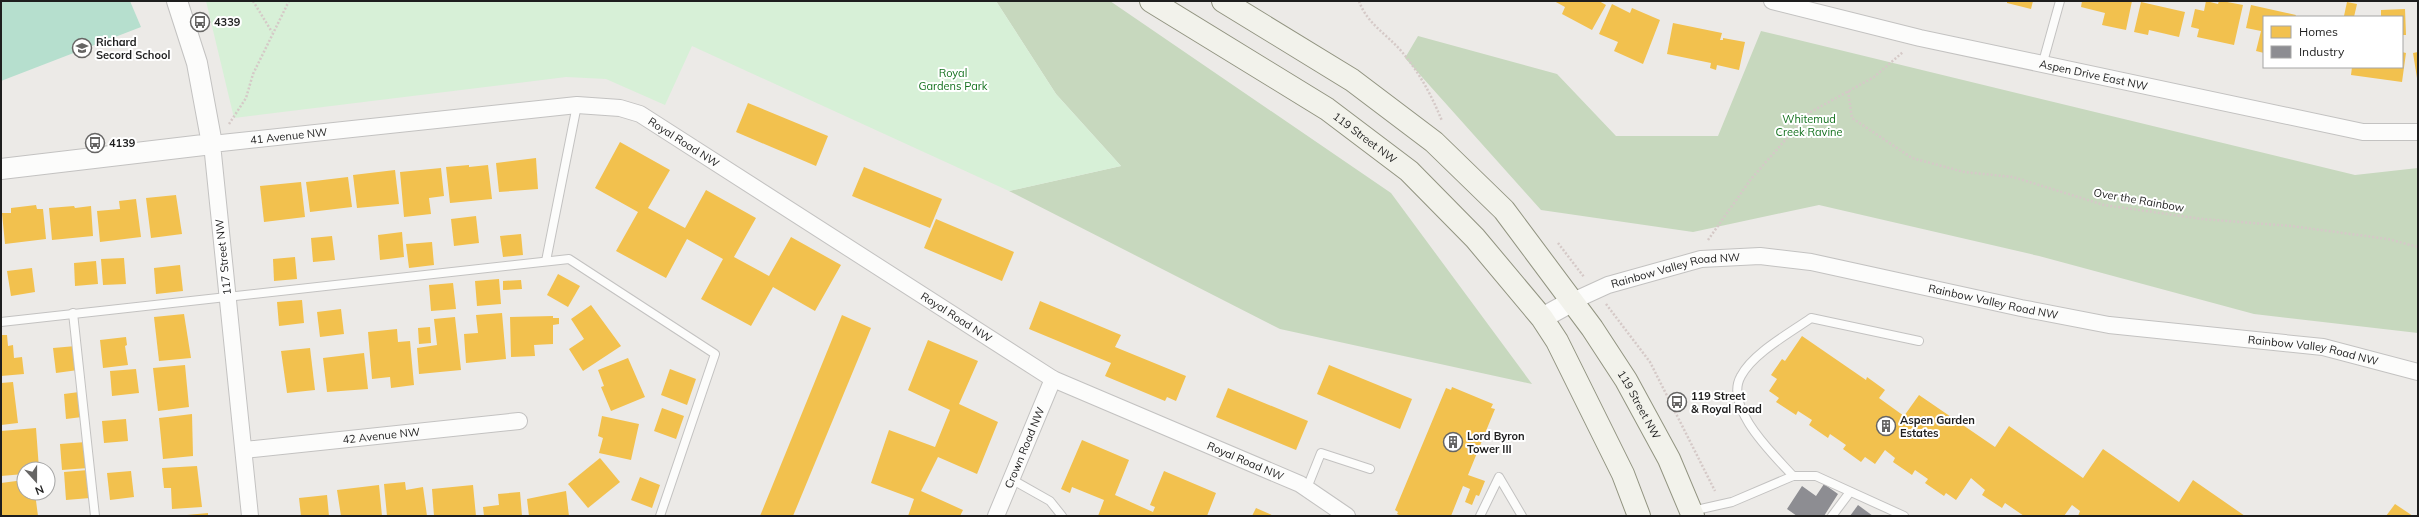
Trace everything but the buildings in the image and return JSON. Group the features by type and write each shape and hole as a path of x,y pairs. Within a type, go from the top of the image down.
{"main road":[{"name":"119 Street NW","path":"1151,1 1327,109 1409,171 1475,238 1542,318 1557,341 1587,396 1623,474 1639,516"},
{"name":"119 Street NW","path":"1223,1 1352,80 1434,142 1504,210 1573,301 1626,380 1669,459 1688,514"}],"street":[{"name":"117 Street NW","path":"177,1 197,63 212,144 250,516"},
{"name":"Aspen Drive East NW","path":"1772,1 1920,38 2043,62 2363,132 2418,132"},
{"name":"41 Avenue NW","path":"1,169 212,144 577,105"},
{"name":"Royal Road NW","path":"577,105 620,108 640,114 1053,379 1307,488 1347,516"},
{"name":"Rainbow Valley Road NW","path":"1573,301 1608,285 1701,259 1760,256 1811,262 2021,308 2109,325 2323,347 2418,372"},
{"path":"1542,318 1573,301"},
{"name":"Crown Road NW","path":"996,516 1053,379"},
{"name":"42 Avenue NW","path":"244,450 519,421"}],"lane":[{"path":"2043,62 2060,1"},
{"path":"546,261 577,105"},
{"path":"1,322 569,259 716,354 660,516"},
{"path":"73,313 95,516"},
{"path":"1793,476 1750,428 1736,393 1740,376 1760,354 1811,318 1919,341"},
{"path":"1307,488 1321,453 1370,469"},
{"path":"1688,514 1732,502 1793,476 1816,476 1902,516"},
{"path":"1480,516 1499,477 1522,516"},
{"path":"1011,480 1050,501 1062,516"},
{"path":"1832,516 1850,492"}],"path":[{"path":"253,1 273,32"},
{"path":"212,144 234,118 246,98 253,74 289,1"},
{"path":"1359,1 1366,17 1403,53 1427,87 1442,121"},
{"path":"1707,241 1751,179 1793,129 1809,113 1874,77 1920,38"},
{"name":"Over the Rainbow","path":"1848,91 1852,118 1912,158 1964,172 2013,177 2104,205 2202,219 2291,226 2388,239 2418,247"}],"green space":[{"path":"1,1 130,1 141,27 1,81"},
{"name":"Royal Gardens Park","path":"206,1 996,1 1056,94 1121,166 1009,191 692,46 665,105 606,79 566,77 234,118"},
{"path":"996,1 1110,1 1391,193 1532,384 1280,329 1009,191 1121,166 1056,94"},
{"name":"Whitemud Creek Ravine","path":"1761,31 2355,175 2418,168 2418,333 2254,314 2039,256 1819,205 1693,232 1541,210 1405,58 1418,36 1557,74 1616,136 1718,136"}],"place":[{"name":"4339","path":"200,22"},
{"name":"Richard Secord School","path":"82,48"},
{"name":"4139","path":"95,143"},
{"name":"119 Street & Royal Road","path":"1677,402"},
{"name":"Aspen Garden Estates","path":"1886,426"},
{"name":"Lord Byron Tower III","path":"1453,442"}]}
